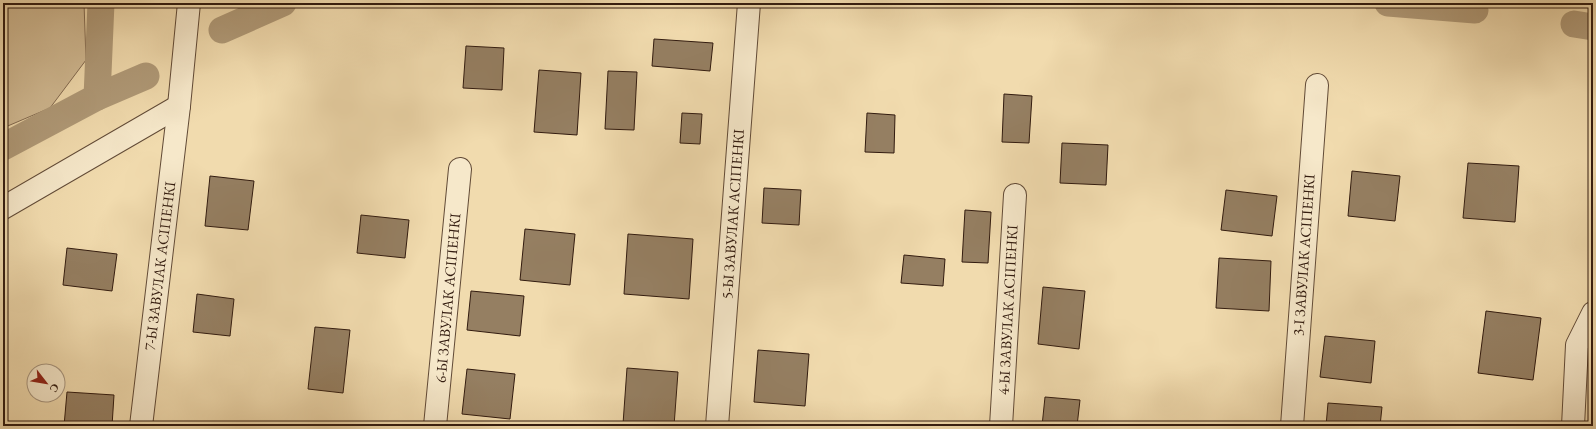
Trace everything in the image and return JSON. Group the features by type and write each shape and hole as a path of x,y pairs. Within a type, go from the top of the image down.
{"street":[{"name":"7-Ы ЗАВУЛАК АСІПЕНКІ","path":"141,426 179,106 189,3"},
{"name":"5-Ы ЗАВУЛАК АСІПЕНКІ","path":"717,426 749,3"},
{"name":"3-І ЗАВУЛАК АСІПЕНКІ","path":"1292,426 1316,85"},
{"path":"3,208 179,106"},
{"name":"6-Ы ЗАВУЛАК АСІПЕНКІ","path":"435,426 460,169"},
{"name":"4-Ы ЗАВУЛАК АСІПЕНКІ","path":"1001,426 1015,195"},
{"path":"1573,426 1578,345 1593,313"}],"shaded area":[{"path":"3,3 84,3 86,60 50,108 3,128"}],"building":[{"path":"654,39 713,43 710,71 652,66"},
{"path":"466,46 504,48 502,90 463,88"},
{"path":"539,70 581,73 577,135 534,132"},
{"path":"608,71 637,72 634,130 605,129"},
{"path":"1004,94 1032,96 1029,143 1002,142"},
{"path":"682,113 702,114 700,144 680,143"},
{"path":"867,113 895,115 894,153 865,152"},
{"path":"1062,143 1108,145 1106,185 1060,183"},
{"path":"1468,163 1519,166 1515,222 1463,218"},
{"path":"1352,171 1400,176 1395,221 1348,216"},
{"path":"210,176 254,181 248,230 205,226"},
{"path":"764,188 801,190 799,225 762,223"},
{"path":"1226,190 1277,196 1272,236 1221,230"},
{"path":"965,210 991,212 988,263 962,262"},
{"path":"361,215 409,220 405,258 357,253"},
{"path":"525,229 575,234 570,285 520,280"},
{"path":"628,234 693,239 689,299 624,294"},
{"path":"67,248 117,254 112,291 63,285"},
{"path":"904,255 945,259 943,286 901,283"},
{"path":"1219,258 1271,261 1269,311 1216,308"},
{"path":"1043,287 1085,291 1079,349 1038,344"},
{"path":"471,291 524,296 520,336 467,330"},
{"path":"197,294 234,299 230,336 193,332"},
{"path":"1486,311 1541,318 1533,380 1478,373"},
{"path":"315,327 350,330 343,393 308,389"},
{"path":"1325,336 1375,341 1371,383 1320,377"},
{"path":"758,350 809,354 805,406 754,402"},
{"path":"627,368 678,372 674,426 623,424"},
{"path":"467,369 515,374 510,419 462,414"},
{"path":"67,392 114,395 112,426 64,426"},
{"path":"1045,397 1080,400 1077,426 1042,426"},
{"path":"1328,403 1382,407 1380,426 1326,426"}],"waterway":[{"path":"3,147 97,97 101,3"},
{"path":"222,30 283,3"},
{"path":"1388,3 1475,10"},
{"path":"1574,24 1593,27"},
{"path":"97,97 146,76"}]}
